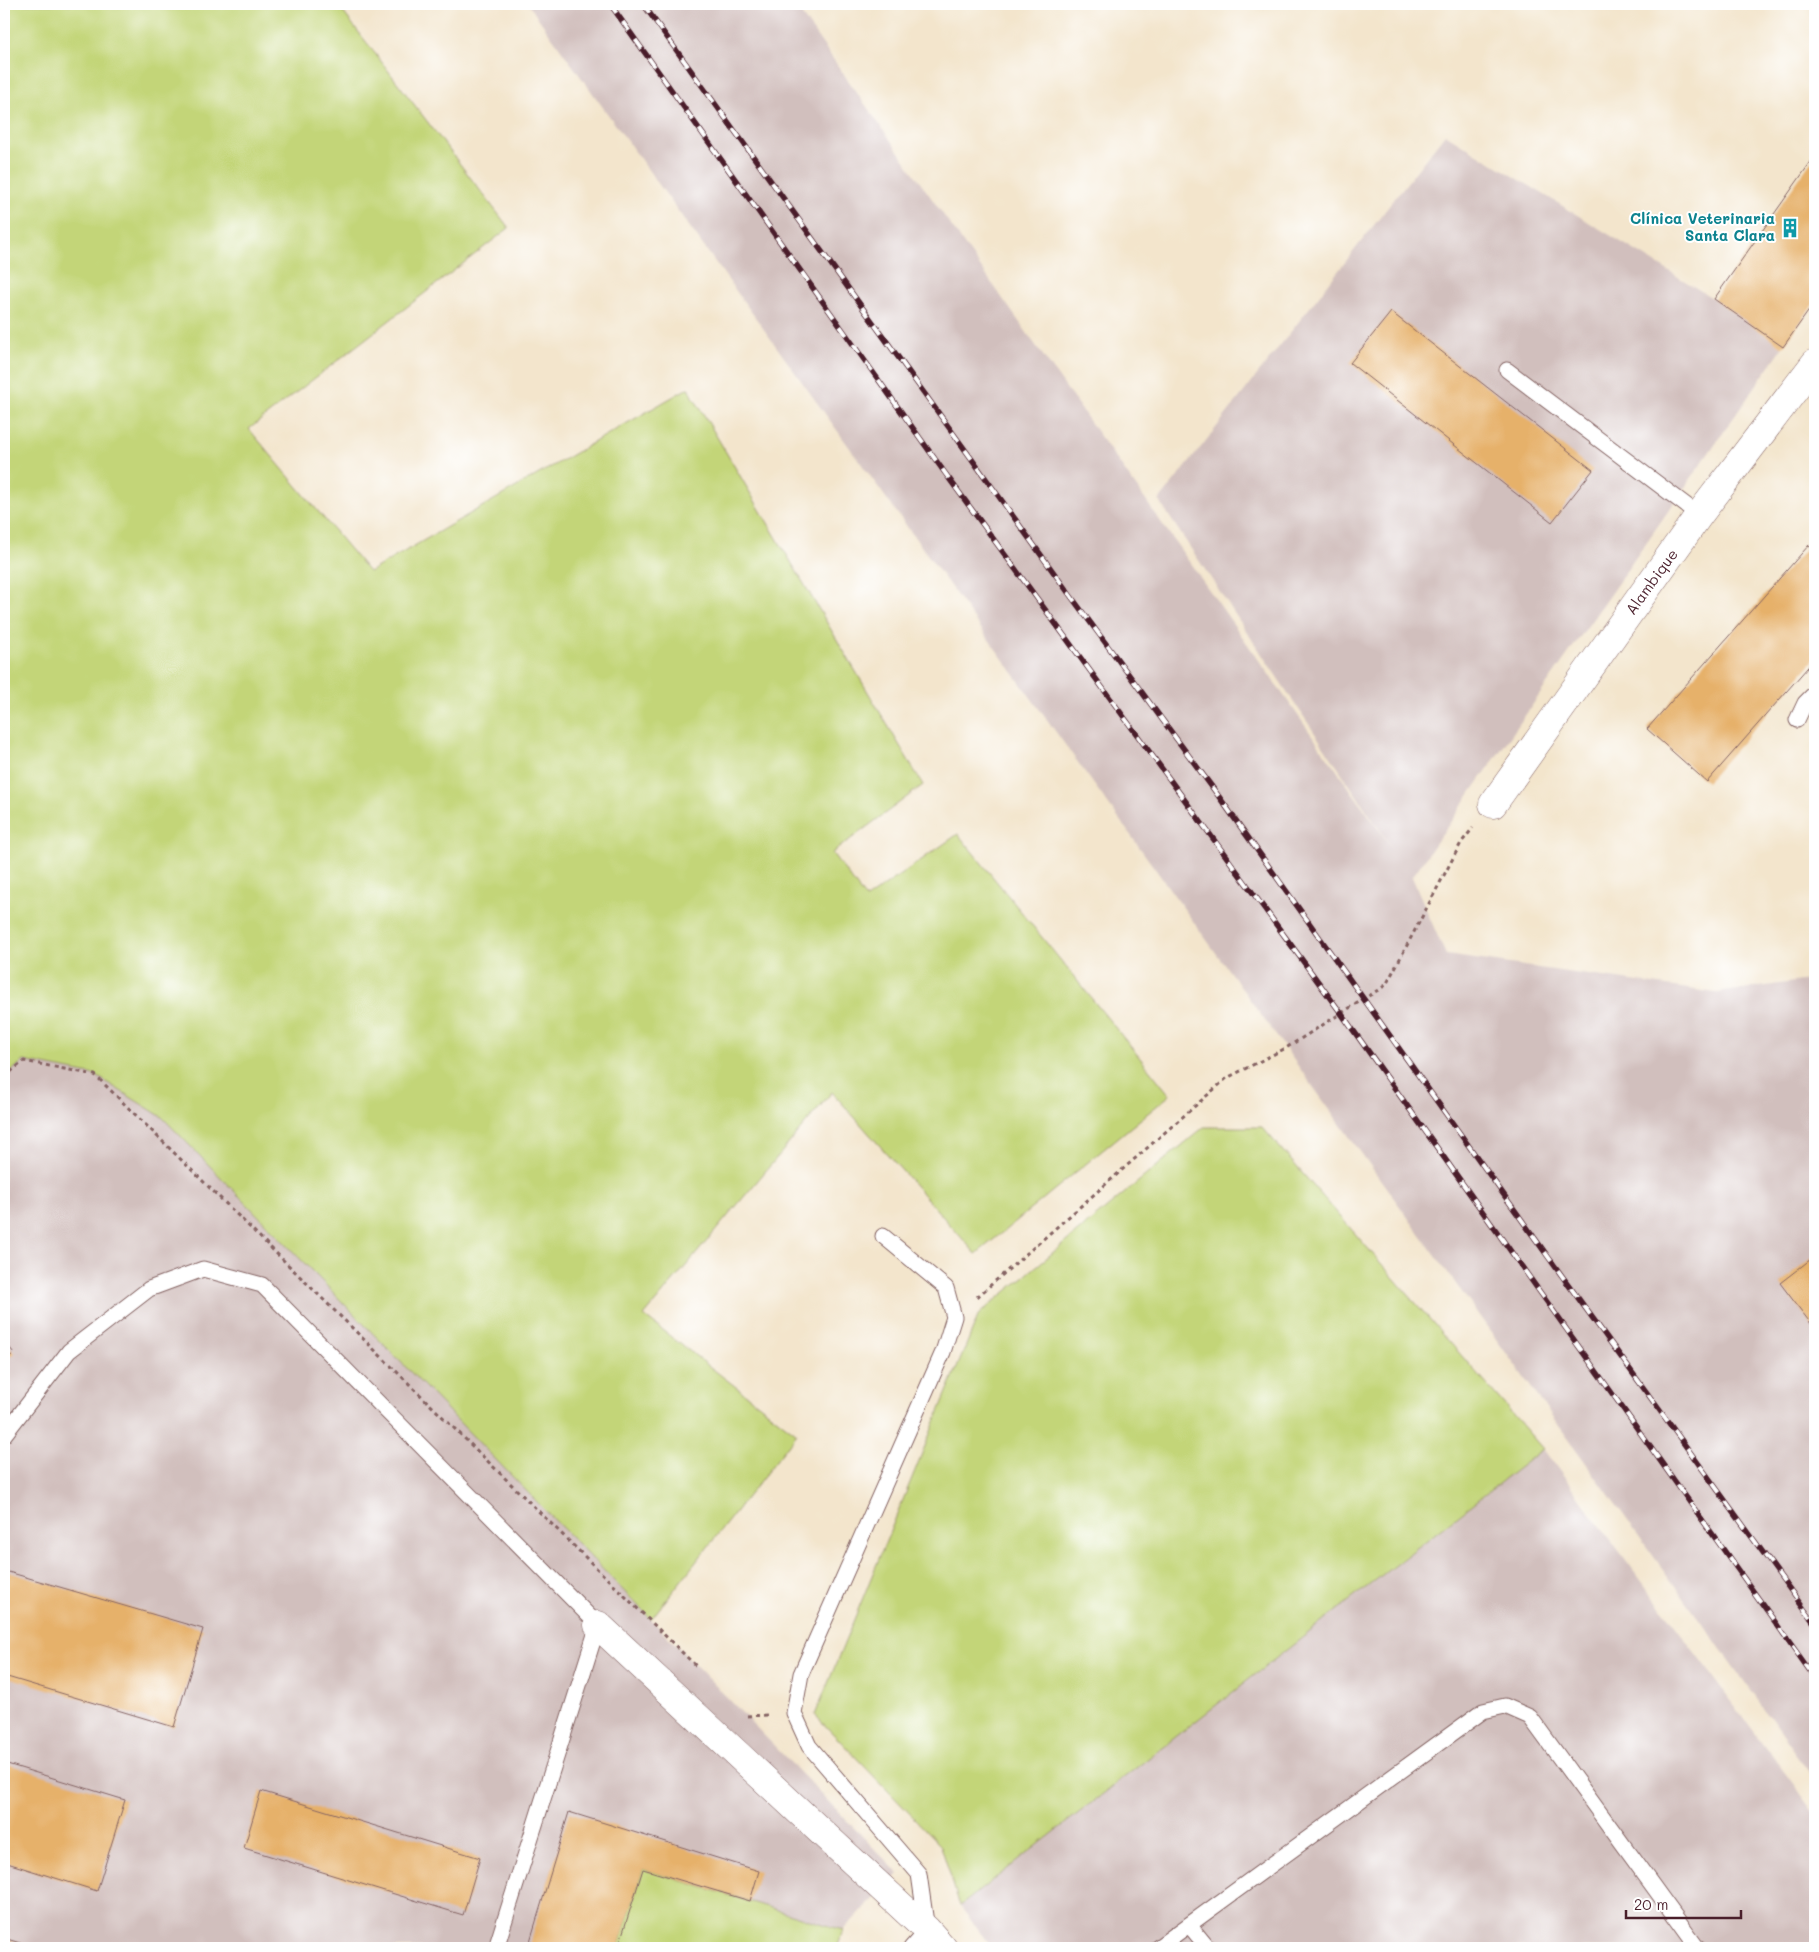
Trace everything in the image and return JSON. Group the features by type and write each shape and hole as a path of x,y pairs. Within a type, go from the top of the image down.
{"street":[{"name":"Alambique","path":"1493,804 1700,515 1815,363"},
{"path":"598,1625 927,1942"}],"lane":[{"path":"1507,370 1700,515"},
{"path":"1797,720 1805,703 1815,693"},
{"path":"883,1236 946,1288 954,1318 943,1352 801,1674 794,1713 809,1746 919,1874 927,1942"},
{"path":"4,1435 69,1351 148,1288 203,1269 262,1284 598,1625 496,1948"},
{"path":"1157,1948 1483,1711 1505,1706 1530,1717 1698,1948"},
{"path":"1189,1924 1208,1948"}],"path":[{"path":"954,1318 1227,1078 1286,1048 1386,985 1461,843 1493,804"},
{"path":"4,1077 24,1061 96,1075 705,1675"},
{"path":"745,1716 794,1713"}],"shaded area":[{"path":"528,4 794,4 1394,851 1159,501 1445,134 1714,299 1783,347 1412,877 1446,955 1717,993 1815,979 1815,1779"},
{"path":"24,1061 95,1075 162,1117 899,1874 843,1930 837,1948 4,1948 4,1077"},
{"path":"1543,1449 1815,1813 1815,1948 992,1948 960,1906"}],"green space":[{"path":"4,4 337,4 509,228 249,429 369,572 688,388 923,785 832,853 866,899 958,834 1170,1095 976,1254 832,1092 644,1316 797,1434 651,1619 162,1117 95,1075 24,1061 4,1077"},
{"path":"1204,1127 1262,1127 1543,1449 960,1906 941,1846 815,1715 979,1314"},
{"path":"643,1869 843,1930 837,1948 618,1948"}],"building":[{"name":"Clínica Veterinaria Santa Clara","path":"1815,156 1815,302 1783,347 1714,299"},
{"path":"1391,312 1593,470 1552,522 1350,363"},
{"path":"1809,545 1815,550 1815,659 1707,782 1647,729"},
{"path":"1815,1256 1815,1329 1780,1283"},
{"path":"4,1341 14,1353 4,1362"},
{"path":"5,1571 203,1629 174,1727 4,1676"},
{"path":"4,1763 125,1800 97,1891 4,1862"},
{"path":"261,1791 480,1858 463,1915 244,1848"},
{"path":"569,1812 759,1871 750,1901 643,1869 618,1948 528,1948"},
{"path":"4,1938 36,1948 4,1948"}],"railway":[{"path":"610,4 945,473 1341,1013 1815,1678"},
{"path":"643,4 1070,595 1212,787 1549,1258 1815,1624"}],"place":[{"name":"Clínica Veterinaria Santa Clara","path":"1790,228"}]}
